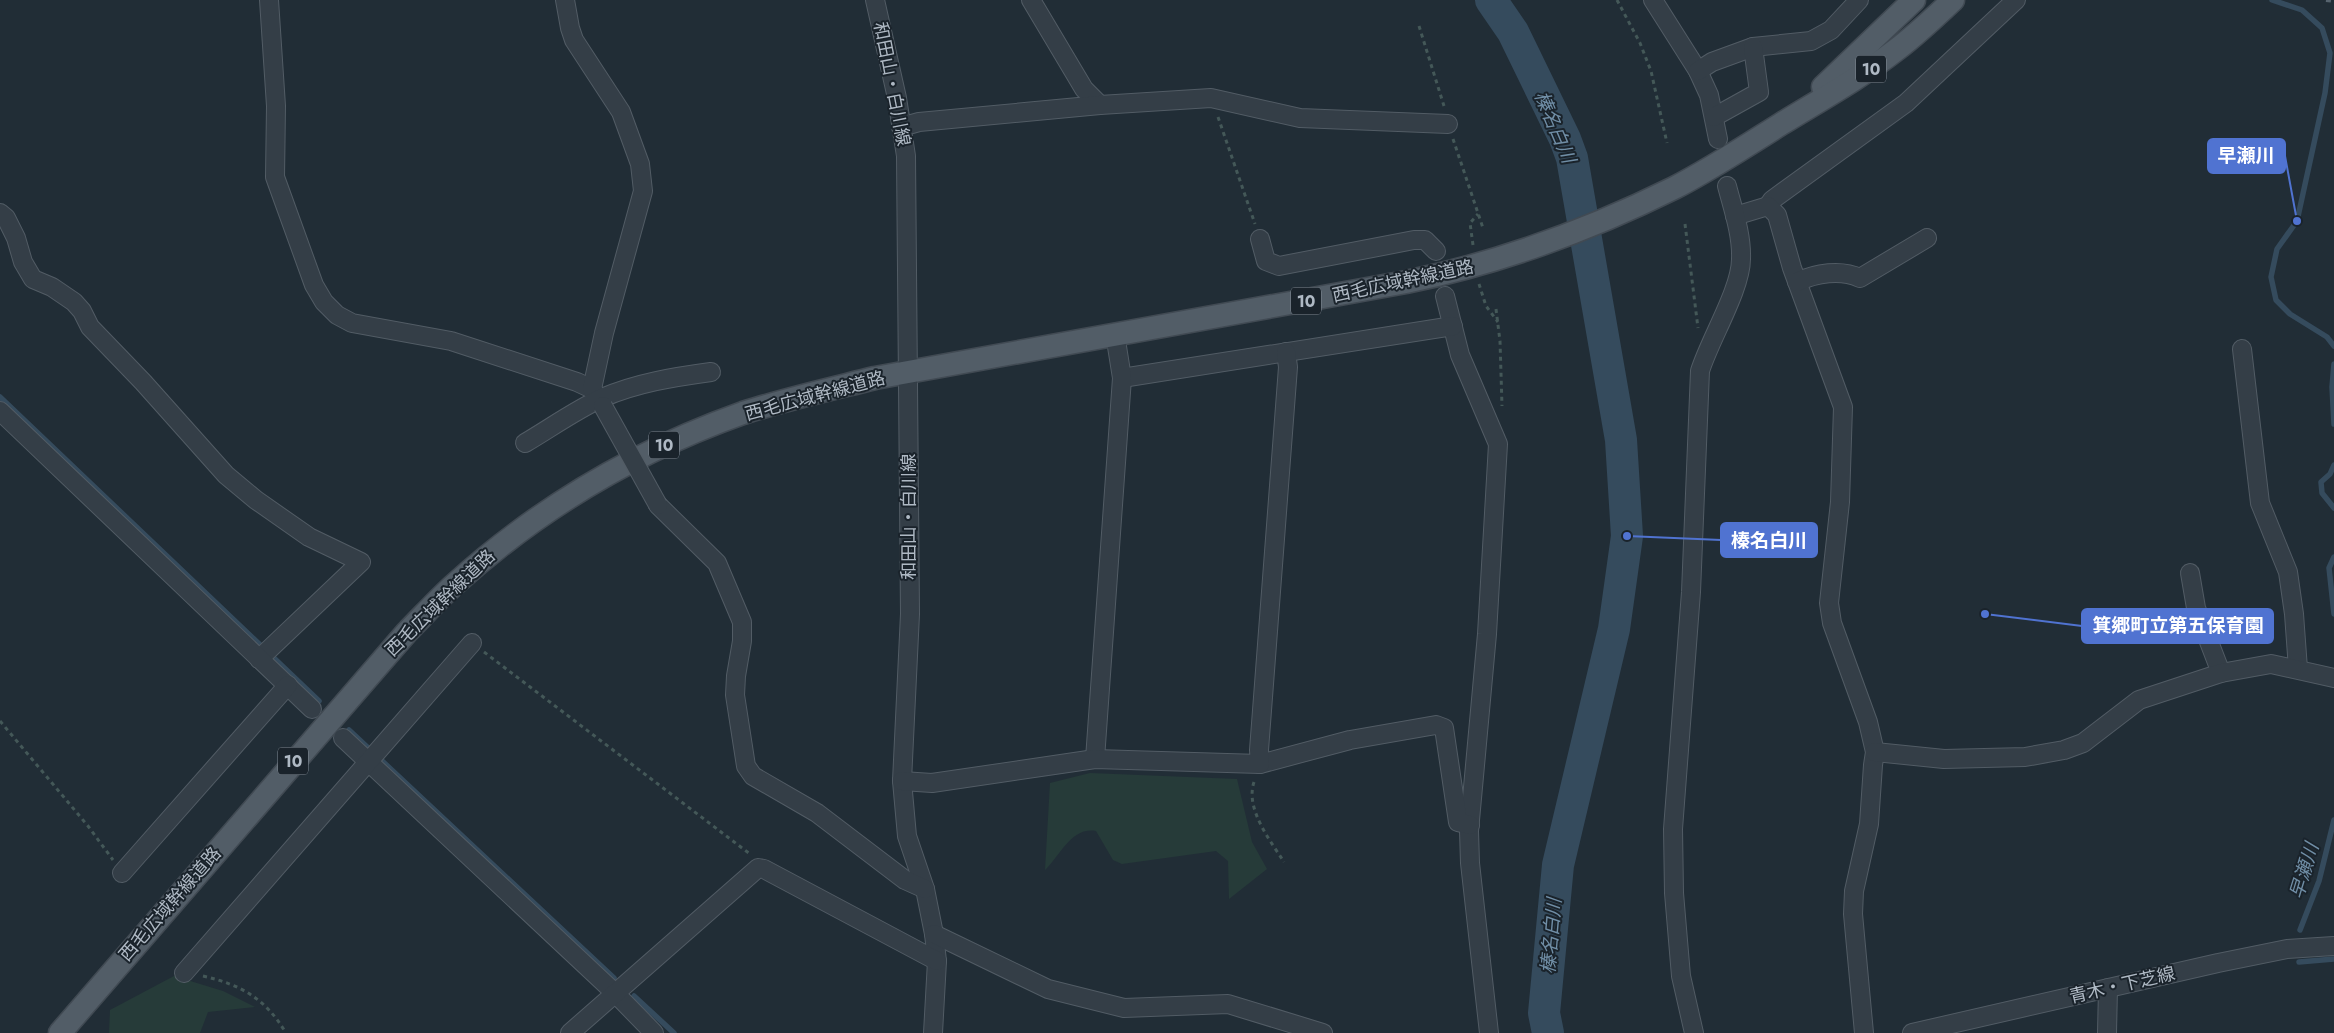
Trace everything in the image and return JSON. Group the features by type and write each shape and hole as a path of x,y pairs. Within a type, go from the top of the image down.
{"main road":[{"name":"西毛広域幹線道路","path":"1779,126 1838,74 1914,0"},
{"name":"西毛広域幹線道路","path":"60,1033 407,632 454,584 498,547 562,501 614,470 669,442 753,410 818,392 906,373 1115,334 1397,284 1450,273 1496,260 1561,236 1674,188 1863,74 1898,49 1953,0"}],"street":[{"path":"269,0 276,106 274,177 314,285 324,302 337,315 352,323 451,341 577,382 598,398 658,505 717,563 742,622 742,641 735,695 746,766 753,776 817,813 905,880 925,889"},
{"path":"565,0 574,40 621,112 640,164 643,178 643,191 604,333 598,398"},
{"name":"和田山・白川線","path":"875,0 898,98 906,156 908,337 906,373 910,614 902,780 907,836 925,889 934,934 937,961 933,1033"},
{"path":"1031,0 1084,89 1100,105"},
{"path":"1652,0 1698,71 1709,94 1718,139"},
{"path":"1698,71 1712,62 1754,47 1811,41 1831,30 1859,0"},
{"path":"1735,216 1768,206 1772,200 1906,103 2016,0"},
{"path":"1714,117 1759,92 1754,47"},
{"path":"901,127 918,122 1100,105 1211,98 1300,118 1448,124"},
{"path":"1694,1033 1681,976 1674,893 1674,810 1690,592 1700,371 1736,284 1741,259 1735,216 1728,186"},
{"path":"1768,206 1777,215 1797,282 1843,407 1840,502 1829,603 1832,623 1868,722 1875,752 1869,824 1854,891 1852,914 1864,1033"},
{"path":"0,213 6,218 16,238 23,262 33,279 52,287 74,302 82,311 90,327 143,382 226,475 256,500 309,537 361,562 260,659"},
{"path":"1797,282 1807,277 1843,272 1860,278 1927,238"},
{"path":"1260,239 1266,261 1278,266 1414,240 1425,240 1436,251"},
{"path":"1445,296 1460,355 1498,444 1487,634 1470,825 1470,863 1489,1033"},
{"path":"1122,378 1453,326"},
{"path":"1095,759 1122,378 1115,334"},
{"path":"2242,349 2260,503 2288,572 2294,614 2298,669"},
{"path":"1260,764 1258,750 1288,367 1286,352"},
{"path":"524,443 598,398 635,386 711,372"},
{"path":"0,411 312,709"},
{"path":"2190,573 2196,608 2221,673"},
{"path":"184,973 472,643"},
{"path":"1875,752 1944,759 2025,757 2064,750 2083,743 2140,700 2221,673 2271,664 2334,678"},
{"path":"122,872 288,685"},
{"path":"902,780 932,782 1095,759 1260,764 1350,740 1436,725 1444,728 1458,822 1470,825"},
{"path":"343,738 615,992 654,1033"},
{"path":"570,1033 758,868 764,869 937,961"},
{"path":"934,934 1048,989 1114,1006 1124,1008 1228,1004 1323,1033"},
{"name":"青木・下芝線","path":"1912,1033 2278,951 2334,946"},
{"path":"2107,1033 2108,988"}],"path":[{"path":"1617,0 1640,43 1650,71 1667,143"},
{"path":"1419,26 1448,124 1483,228"},
{"path":"1211,98 1260,239"},
{"path":"1473,244 1470,223 1478,214"},
{"path":"1685,224 1699,332"},
{"path":"1480,287 1486,306 1498,323"},
{"path":"1496,308 1503,397 1498,444"},
{"path":"472,643 750,854 758,868"},
{"path":"0,721 88,826 122,872"},
{"path":"1260,764 1252,791 1256,812 1266,834 1284,862"},
{"path":"184,973 192,973 231,983 266,1007 286,1033"}],"green space":[{"path":"1090,773 1237,779 1252,842 1267,869 1229,899 1228,861 1216,851 1122,864 1113,860 1096,831 1087,831 1080,833 1067,843 1045,870 1050,783"},
{"path":"174,976 223,991 255,1007 208,1012 200,1033 109,1033 110,1010"}],"waterway":[{"name":"榛名白川","path":"1491,0 1513,32 1565,139 1572,158 1621,440 1627,536 1614,629 1558,865 1544,1013 1548,1033"},
{"name":"早瀬川","path":"2272,0 2302,10 2322,28 2330,53 2325,93 2297,221 2277,249 2271,277 2276,300 2290,314 2327,337 2334,346"},
{"name":"早瀬川","path":"2334,364 2332,387 2334,424"},
{"path":"0,397 319,701"},
{"name":"早瀬川","path":"2334,465 2330,474 2321,482 2322,493 2334,508"},
{"name":"早瀬川","path":"2334,557 2329,568 2334,614"},
{"path":"349,730 614,978"},
{"name":"早瀬川","path":"2300,930 2319,881 2334,820"},
{"name":"早瀬川","path":"2299,962 2334,959"},
{"path":"634,996 674,1033"}],"railway":[{"path":"2326,0 2334,1"}],"place":[{"name":"早瀬川","path":"2297,221"},
{"name":"榛名白川","path":"1627,536"},
{"name":"箕郷町立第五保育園","path":"1985,614"}]}
